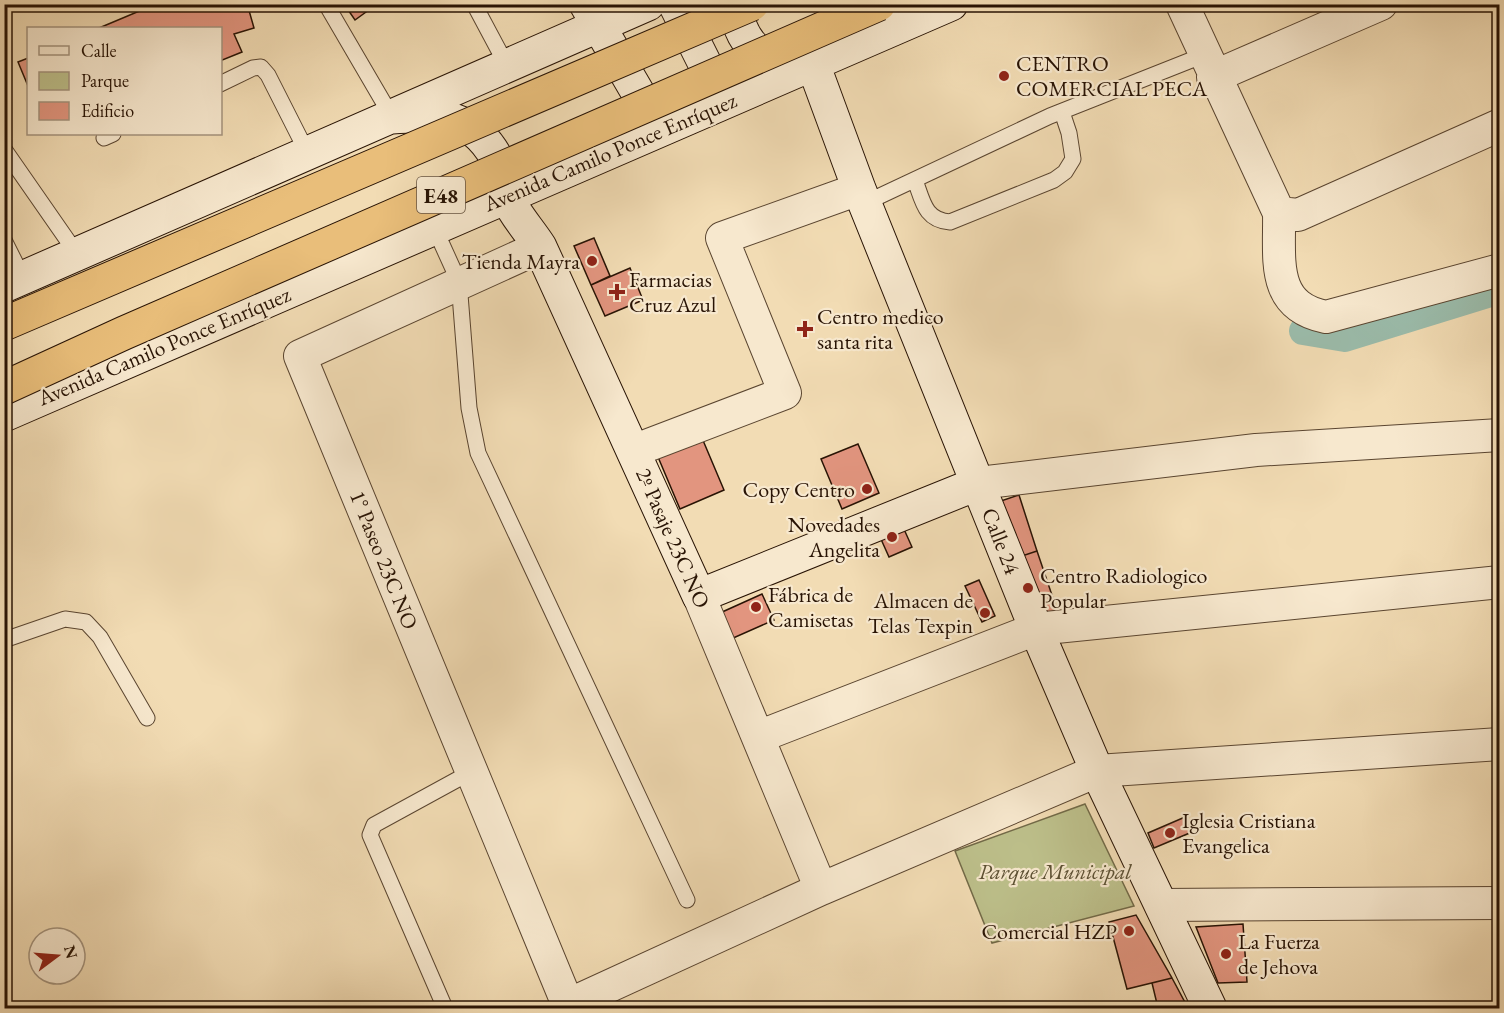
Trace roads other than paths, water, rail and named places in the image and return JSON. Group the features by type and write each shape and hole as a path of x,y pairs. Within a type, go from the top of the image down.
{"main road":[{"name":"E48","path":"4,324 752,4"},
{"name":"Avenida Camilo Ponce Enríquez","path":"4,388 124,333 879,4"}],"street":[{"path":"14,282 392,117 506,64 593,15 648,4"},
{"path":"675,4 724,102"},
{"path":"734,4 738,29 756,51 780,62 813,64"},
{"name":"Avenida Camilo Ponce Enríquez","path":"4,415 951,4"},
{"path":"1182,4 1279,213 1284,291 1295,304 1309,314 1326,317 1500,270"},
{"path":"1209,66 1381,4"},
{"path":"593,15 660,131"},
{"name":"Calle 24","path":"813,64 862,196 1036,629 1097,771 1210,1008"},
{"path":"392,117 431,114 452,118 474,130 498,162 505,177 507,196"},
{"path":"1279,213 1298,215 1500,124"},
{"name":"2º Pasaje 23C NO","path":"507,196 540,247 699,596 821,889"},
{"path":"633,451 785,393 722,238 862,196"},
{"name":"1° Paseo 23C NO","path":"540,247 300,356 568,1007"},
{"path":"699,596 979,483 1256,450 1500,435"},
{"path":"758,737 1036,629 1500,582"},
{"path":"568,1007 821,889 1097,771 1500,744"},
{"path":"1161,905 1500,903"}],"lane":[{"path":"326,4 392,117"},
{"path":"474,4 506,64"},
{"path":"862,196 915,180 1062,112 1209,66"},
{"path":"222,83 261,67 268,75 308,154"},
{"path":"915,180 929,214 937,221 950,222 1054,180 1065,172 1073,159 1070,133 1062,112"},
{"path":"4,149 77,254"},
{"path":"435,229 459,282 469,408 478,453 687,900"},
{"path":"4,240 14,282"},
{"path":"4,640 65,619 86,622 100,637 147,718"},
{"path":"445,1008 370,835 374,825 471,772"}],"waterway":[{"path":"1303,331 1345,338 1500,290"}],"place":[{"name":"CENTRO COMERCIAL PECA","path":"1004,76"},
{"name":"Tienda Mayra","path":"592,261"},
{"name":"Farmacias Cruz Azul","path":"617,292"},
{"name":"Centro medico santa rita","path":"805,329"},
{"name":"Copy Centro","path":"867,489"},
{"name":"Novedades Angelita","path":"892,537"},
{"name":"Centro Radiologico Popular","path":"1028,588"},
{"name":"Fábrica de Camisetas","path":"756,607"},
{"name":"Almacen de Telas Texpin","path":"985,613"},
{"name":"Iglesia Cristiana Evangelica","path":"1170,833"},
{"name":"Comercial HZP","path":"1129,931"},
{"name":"La Fuerza de Jehova","path":"1226,954"}],"park label":[{"name":"Parque Municipal","path":"1055,871"}]}
